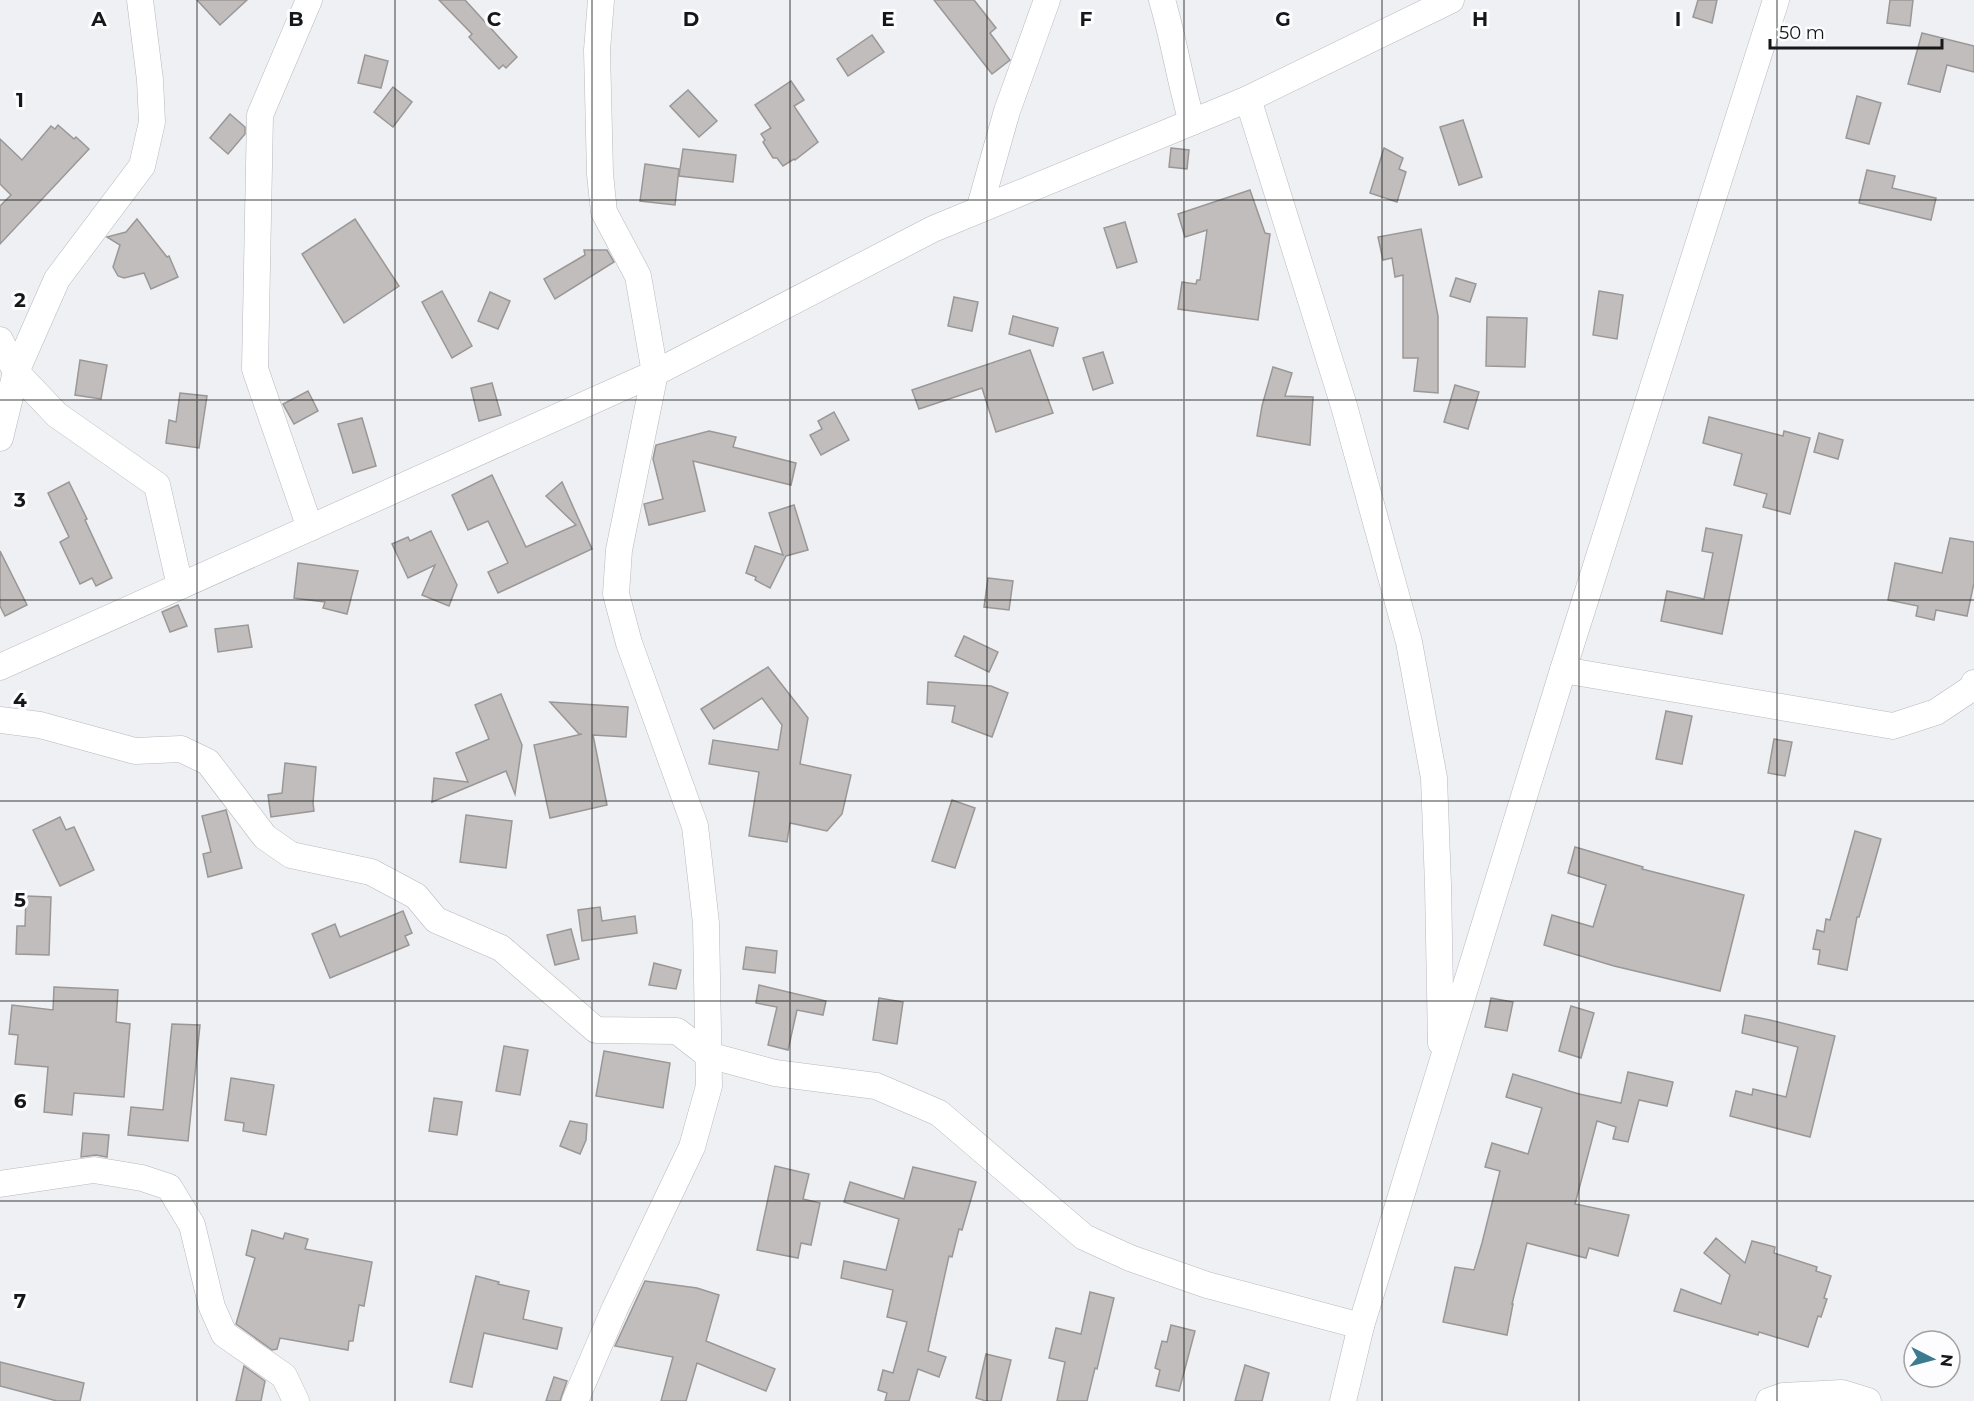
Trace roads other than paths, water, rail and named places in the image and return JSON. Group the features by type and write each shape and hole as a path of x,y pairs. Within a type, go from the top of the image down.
{"street":[{"path":"0,438 16,372 57,279 142,166 152,122 150,80 140,0"},
{"path":"309,0 260,115 255,369 310,528"},
{"path":"575,1401 615,1308 692,1147 709,1086 706,923 694,826 630,643 616,594 619,550 655,373 638,276 604,212 600,174 598,61 601,0"},
{"path":"979,210 1007,111 1047,0"},
{"path":"1162,0 1174,39 1192,122"},
{"path":"0,667 655,373 933,229 1248,99 1451,0"},
{"path":"1343,1401 1361,1326 1563,670 1776,0"},
{"path":"1248,99 1344,406 1409,642 1434,778 1441,1067"},
{"path":"0,340 16,372 57,415 157,485 180,586"},
{"path":"1563,670 1893,726 1936,712 1972,688 1974,683"},
{"path":"0,720 40,725 135,751 181,748 208,762 265,837 291,855 371,872 416,896 436,920 501,948 596,1030 677,1031 708,1055 775,1072 876,1086 939,1113 1084,1237 1130,1258 1207,1286 1361,1326"},
{"path":"0,1184 94,1170 142,1178 169,1187 192,1225 212,1307 225,1334 284,1376 296,1401"},
{"path":"1768,1401 1783,1396 1842,1393 1868,1401"}]}
